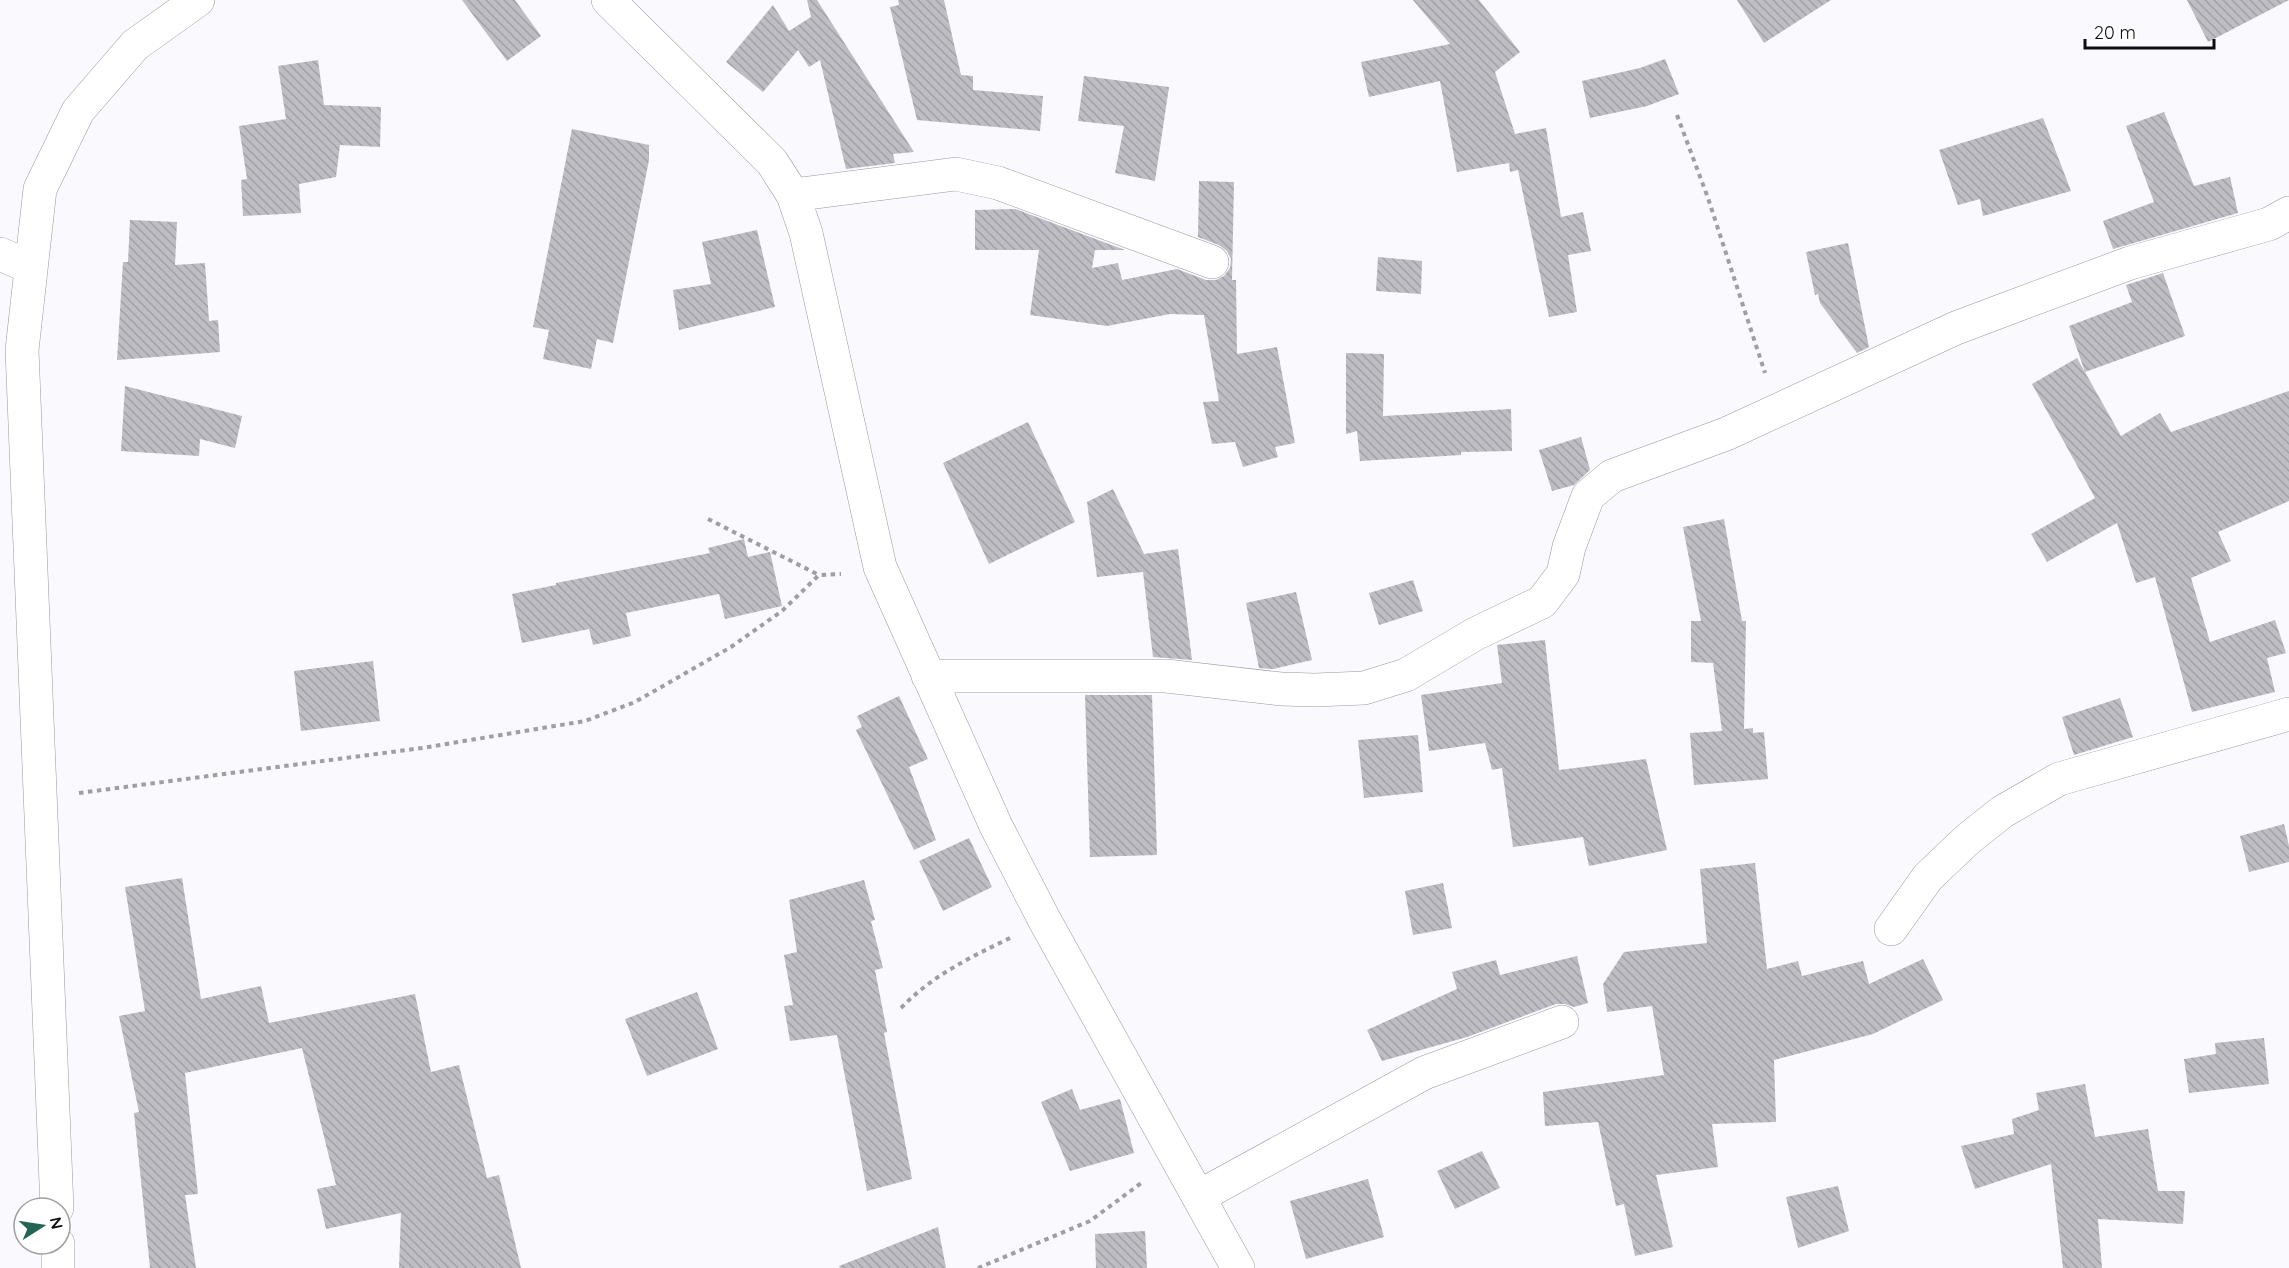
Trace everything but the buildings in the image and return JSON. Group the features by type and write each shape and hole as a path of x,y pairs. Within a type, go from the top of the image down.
{"street":[{"path":"56,1196 21,350 30,267 40,189 78,111 135,45 198,0"},
{"path":"608,0 772,162 793,195 806,233 880,567 996,826 1045,921 1176,1152 1238,1268"},
{"path":"793,195 956,174 998,183 1212,262"},
{"path":"928,676 1166,676 1281,689 1364,688 1406,675 1475,634 1542,602 1563,574 1569,547 1588,496 1612,476 1726,435 1956,328 2130,263 2269,224 2289,213"},
{"path":"0,254 30,267"},
{"path":"1891,929 1928,877 1968,839 2002,812 2058,779 2289,714"},
{"path":"1200,1196 1424,1073 1562,1022"}],"path":[{"path":"1677,116 1708,198 1778,410"},
{"path":"708,519 819,575 843,574 880,567"},
{"path":"39,798 422,748 585,721 635,702 731,647 782,611 819,575"},
{"path":"901,1008 923,985 944,971 1045,921"},
{"path":"978,1268 1090,1221 1137,1188 1176,1152"}]}
